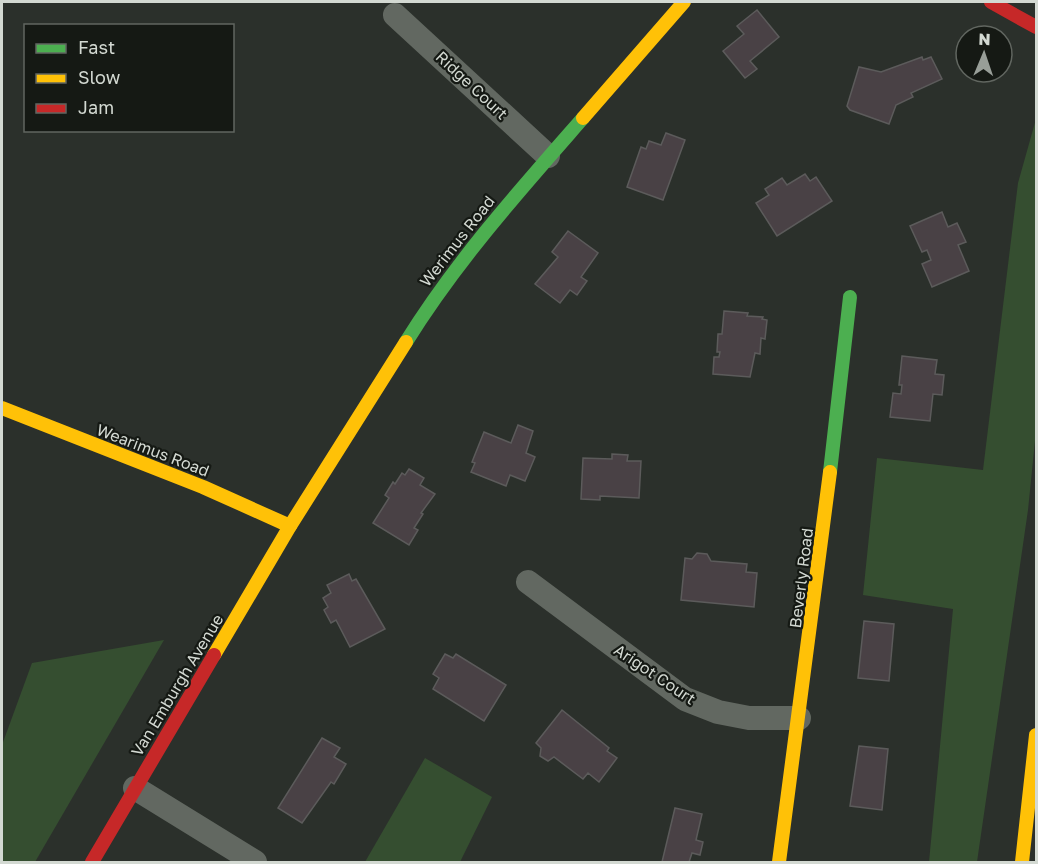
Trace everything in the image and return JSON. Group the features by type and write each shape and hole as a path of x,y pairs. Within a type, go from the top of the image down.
{"main road":[{"name":"Werimus Road","path":"290,526 434,297 476,241 684,2"},
{"path":"992,2 1036,27"},
{"name":"Beverly Road","path":"779,862 799,718 850,297"},
{"name":"Wearimus Road","path":"2,408 202,487 290,526"},
{"name":"Van Emburgh Avenue","path":"92,862 290,526"},
{"path":"1022,862 1036,735"}],"street":[{"name":"Ridge Court","path":"395,15 548,156"},
{"name":"Arigot Court","path":"528,582 686,699 718,712 749,718 799,718"},
{"path":"135,788 255,862"}],"green space":[{"path":"1036,119 1036,431 1028,510 977,862 929,862 953,609 863,595 877,458 983,470 1018,183"},
{"path":"164,640 35,862 2,862 2,745 32,663"},
{"path":"425,758 492,797 460,862 365,862"}],"building":[{"path":"757,10 779,37 750,61 757,69 745,78 723,51 744,34 737,26"},
{"path":"922,57 923,60 931,57 942,79 911,93 913,97 896,105 889,124 850,110 847,106 859,67 881,72"},
{"path":"666,133 685,140 663,200 627,187 641,147 646,149 649,141 661,145"},
{"path":"805,174 810,181 816,177 832,201 777,236 756,203 769,195 765,189 782,178 787,185"},
{"path":"942,212 948,227 957,223 966,242 958,245 969,271 932,287 922,264 931,260 927,250 922,252 910,226"},
{"path":"568,231 598,253 581,277 587,281 577,295 570,290 560,303 535,284 558,257 552,252"},
{"path":"724,311 748,313 747,316 763,317 762,319 767,320 765,339 761,338 760,354 755,353 750,377 713,374 714,357 719,357 720,352 717,352 718,334 722,334"},
{"path":"902,356 937,360 935,374 944,375 942,395 933,394 930,421 890,417 893,393 901,394 902,385 899,385"},
{"path":"518,425 533,431 526,453 535,457 525,481 510,475 506,486 471,472 475,463 472,462 484,432 511,443"},
{"path":"612,454 628,455 627,461 641,461 639,498 600,496 600,500 581,499 583,458 612,459"},
{"path":"409,469 424,478 420,485 435,494 421,513 423,514 414,528 418,530 409,545 373,523 389,498 385,495 393,482 395,484 402,473 405,475"},
{"path":"697,553 707,554 711,561 747,564 746,572 757,573 754,607 681,600 685,558 692,559"},
{"path":"349,574 352,581 356,579 385,629 350,647 336,620 331,623 324,610 328,607 323,598 331,593 327,585"},
{"path":"864,621 894,624 889,681 858,678"},
{"path":"445,654 453,658 456,654 506,685 484,721 433,689 439,678 433,674"},
{"path":"562,710 609,748 607,751 617,758 599,782 588,773 583,779 554,757 548,761 540,756 541,748 536,743"},
{"path":"322,738 340,748 334,757 346,764 334,784 331,782 302,823 278,808"},
{"path":"859,746 888,749 882,810 850,806"},
{"path":"675,808 702,814 696,840 703,842 700,855 692,853 689,862 662,862"}],"traffic: fast":[{"path":"406,342 468,254 583,118"},
{"path":"830,472 850,297"}],"traffic: slow":[{"path":"583,118 684,2"},
{"path":"214,655 290,526 406,342"},
{"path":"2,408 203,487 290,526"},
{"path":"779,862 830,472"},
{"path":"1022,862 1036,735"}],"traffic: jam":[{"path":"991,2 1036,27"},
{"path":"92,862 214,655"}]}
